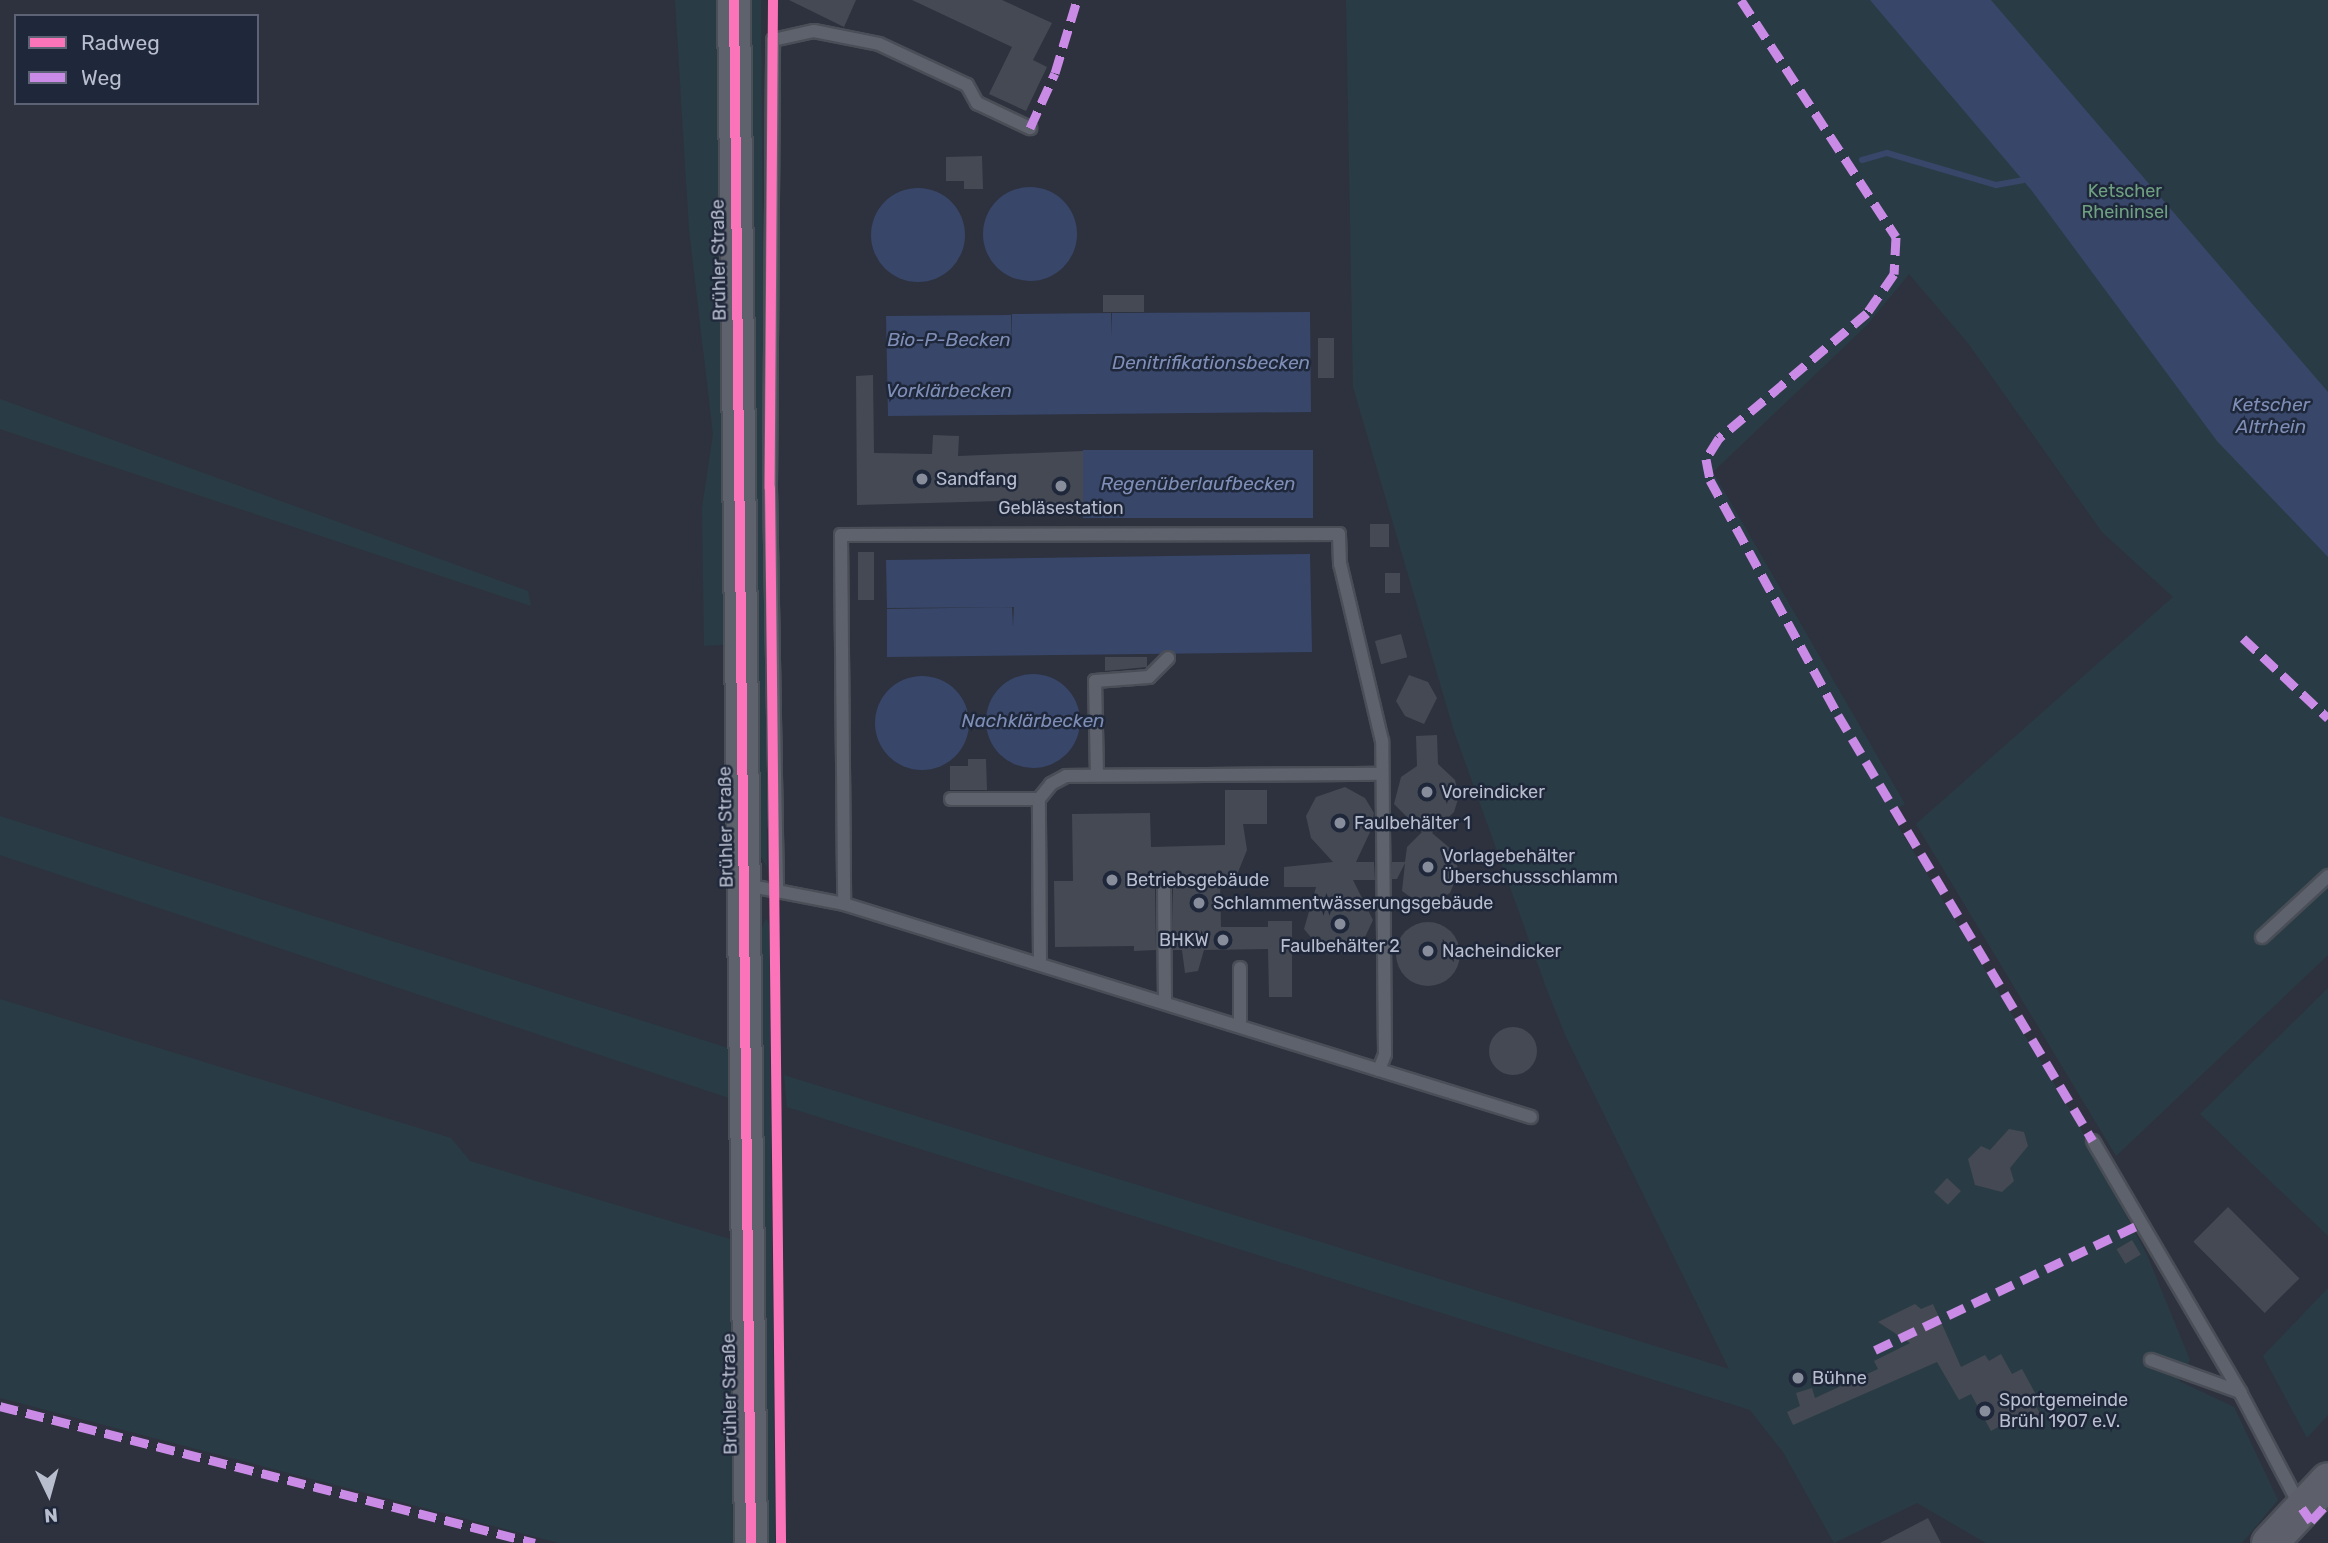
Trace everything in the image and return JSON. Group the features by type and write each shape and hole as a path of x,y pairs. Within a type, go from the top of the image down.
{"main road":[{"path":"2269,1543 2328,1480"}],"street":[{"name":"Brühler Straße","path":"734,0 751,1543"}],"lane":[{"path":"777,889 770,475 773,40 814,31 879,44 967,85 977,103 1030,128"},
{"path":"844,904 841,535 1339,534 1340,564 1382,741 1385,1054 1379,1070"},
{"path":"1097,775 1094,681 1149,677 1168,658"},
{"path":"951,799 1039,799 1066,776 1382,774"},
{"path":"1039,799 1040,962"},
{"path":"2262,937 2328,876"},
{"path":"745,885 777,889 844,904 1040,962 1531,1117"},
{"path":"1164,889 1165,1002"},
{"path":"1240,968 1240,1025"},
{"path":"2093,1141 2240,1392 2302,1508"},
{"path":"2151,1360 2240,1392"}],"green space":[{"path":"675,0 723,0 732,644 704,646 702,508 713,434 689,229"},
{"path":"742,0 761,0 767,867 757,850"},
{"name":"Ketscher Rheininsel","path":"1346,0 2328,0 2328,955 2116,1156 1916,824 2173,597 2102,532 1968,343 1909,274 1867,325 1713,472 1905,804 1890,813 2075,1118 2147,1255 2190,1360 2179,1381 2234,1407 2278,1500 2242,1543 1986,1543 1917,1503 1834,1543 1783,1452 1750,1410 787,1107 784,1075 1729,1369 1567,1039 1547,990 1454,731 1353,387"},
{"path":"0,399 528,591 531,606 0,429"},
{"path":"0,816 728,1048 729,1098 0,855"},
{"path":"766,918 769,924 775,1543 760,1543 759,935"},
{"path":"2328,988 2328,1236 2200,1114"},
{"path":"0,999 451,1138 470,1161 730,1239 733,1543 559,1543 0,1398"},
{"path":"2328,1288 2328,1415 2307,1438 2263,1356"}],"water":[{"name":"Ketscher Altrhein","path":"1870,0 1991,0 2328,392 2328,557 2217,441 2032,191"},
{"path":"1030,187 1048,190 1063,201 1074,216 1077,234 1074,252 1063,267 1048,278 1030,281 1012,278 997,267 986,252 983,234 986,216 997,201 1012,190"},
{"path":"918,188 936,191 951,202 962,217 965,235 962,253 951,268 936,279 918,282 900,279 885,268 874,253 871,235 874,217 885,202 900,191"},
{"path":"1310,312 1311,412 888,416 886,316 1011,315 1012,349 1012,314 1111,313 1112,337 1112,313"},
{"name":"Regenüberlaufbecken","path":"1083,450 1313,450 1313,518 1083,518"},
{"path":"1310,554 1312,652 887,657 887,609 1010,607 887,608 886,560"},
{"name":"Nachklärbecken","path":"1033,674 1051,677 1066,688 1077,703 1080,721 1077,739 1066,754 1051,765 1033,768 1015,765 1000,754 989,739 986,721 989,703 1000,688 1015,677"},
{"name":"Nachklärbecken","path":"922,676 940,679 955,690 966,705 969,723 966,741 955,756 940,767 922,770 904,767 889,756 878,741 875,723 878,705 889,690 904,679"}],"building":[{"path":"789,0 856,0 844,27"},
{"path":"912,0 1002,0 1052,23 1033,60 1047,67 1026,111 989,94 1012,47"},
{"path":"982,156 983,189 964,189 964,181 946,181 946,157"},
{"path":"1103,295 1144,295 1144,312 1103,312"},
{"path":"1318,338 1334,338 1334,378 1318,378"},
{"path":"873,375 874,453 932,454 933,435 959,436 958,456 1083,451 1083,510 1039,510 1039,500 857,505 856,376"},
{"path":"1370,524 1389,524 1389,547 1370,547"},
{"path":"858,552 874,552 874,600 858,600"},
{"path":"1385,573 1400,573 1400,593 1385,593"},
{"path":"1401,634 1407,657 1381,664 1375,641"},
{"path":"1105,657 1147,657 1147,667 1105,671"},
{"path":"1409,675 1428,682 1437,698 1424,724 1405,716 1396,701"},
{"path":"1437,735 1438,764 1455,780 1459,796 1454,812 1432,833 1451,849 1459,871 1450,893 1424,907 1402,891 1405,863 1397,879 1392,879 1392,862 1405,862 1407,847 1422,832 1394,804 1401,777 1417,766 1416,736"},
{"path":"968,759 986,759 987,790 950,790 950,766 968,766"},
{"path":"1345,787 1365,798 1374,813 1371,830 1356,862 1374,862 1375,880 1353,880 1373,920 1360,948 1339,954 1319,947 1304,929 1316,887 1284,887 1284,867 1333,862 1311,838 1306,816 1316,797"},
{"path":"1225,790 1267,790 1267,824 1243,824 1247,850 1236,877 1220,878 1221,927 1268,927 1268,921 1292,921 1292,997 1269,997 1268,949 1204,950 1198,971 1185,973 1182,950 1173,950 1173,889 1165,880 1155,889 1156,950 1134,951 1134,946 1055,947 1054,881 1073,881 1072,814 1150,813 1151,847 1225,845"},
{"name":"Nacheindicker","path":"1422,922 1434,922 1451,931 1458,942 1458,966 1451,977 1434,986 1422,986 1410,981 1401,972 1396,960 1396,948 1401,936 1410,927"},
{"path":"1513,1027 1530,1034 1537,1051 1530,1068 1513,1075 1496,1068 1489,1051 1496,1034"},
{"path":"2009,1129 2024,1132 2028,1146 2010,1168 2014,1181 2002,1192 1975,1185 1968,1159 1981,1146 1990,1150"},
{"path":"1947,1178 1961,1191 1948,1205 1934,1192"},
{"path":"2228,1207 2299,1278 2265,1313 2193,1242"},
{"path":"2132,1240 2141,1255 2125,1264 2117,1249"},
{"path":"1915,1304 1921,1309 1933,1304 1961,1367 1985,1355 1989,1361 2001,1354 2012,1374 2022,1369 2041,1404 2036,1406 2042,1417 2025,1427 2018,1416 1991,1431 1971,1394 1959,1400 1937,1362 1793,1425 1787,1412 1800,1406 1796,1393 1812,1388 1815,1398 1878,1369 1874,1361 1910,1343 1878,1322"},
{"path":"1928,1518 1941,1543 1880,1543"}],"waterway":[{"path":"1862,160 1887,153 1996,185 2023,180"}],"marked path":[{"path":"1030,128 1055,73 1077,0"},
{"path":"1741,0 1896,237 1894,274 1867,313 1719,438 1706,459 1710,480 1838,715 2093,1141"},
{"path":"2243,638 2328,718"},
{"path":"1875,1350 2143,1223"},
{"path":"0,1406 535,1543"},
{"path":"2302,1508 2311,1521 2328,1503"}],"cycle path":[{"path":"734,0 751,1543"},
{"path":"773,0 770,488 781,1543"}],"place":[{"name":"Sandfang","path":"922,479"},
{"name":"Gebläsestation","path":"1061,486"},
{"name":"Voreindicker","path":"1427,792"},
{"name":"Faulbehälter 1","path":"1340,823"},
{"name":"Vorlagebehälter Überschussschlamm","path":"1428,867"},
{"name":"Betriebsgebäude","path":"1112,880"},
{"name":"Schlammentwässerungsgebäude","path":"1199,903"},
{"name":"Faulbehälter 2","path":"1340,924"},
{"name":"BHKW","path":"1223,940"},
{"name":"Nacheindicker","path":"1428,951"},
{"name":"Bühne","path":"1798,1378"},
{"name":"Sportgemeinde Brühl 1907 e.V.","path":"1985,1411"}],"water label":[{"name":"Bio-P-Becken","path":"949,340"},
{"name":"Denitrifikationsbecken","path":"1211,363"},
{"name":"Vorklärbecken","path":"949,391"}]}
